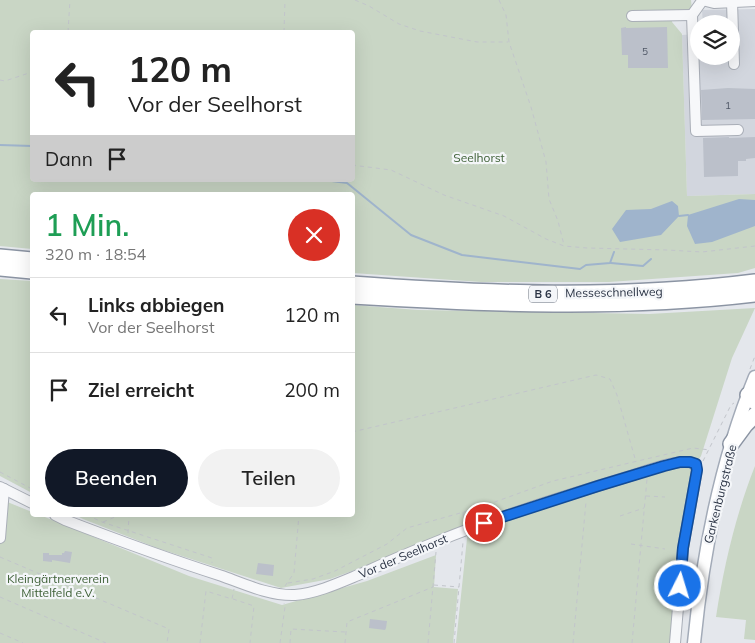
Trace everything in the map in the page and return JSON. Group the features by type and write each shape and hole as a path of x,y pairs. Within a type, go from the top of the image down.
{"highway":[{"path":"0,257 30,260"},
{"path":"0,268 30,271"},
{"name":"Messeschnellweg","path":"355,284 547,294 653,292 755,282"},
{"name":"Messeschnellweg","path":"355,296 537,304 654,302 755,294"},
{"path":"731,444 755,415"}],"main road":[{"name":"Garkenburgstraße","path":"694,643 703,566 720,482 731,444 749,399 755,377"}],"street":[{"path":"693,15 702,0 714,3 755,1"},
{"path":"732,2 732,15"},
{"path":"632,16 690,16"},
{"path":"694,65 696,131 738,130"},
{"name":"Vor der Seelhorst","path":"59,517 126,544 236,581 265,590 295,595 334,585 464,530 572,494 680,462 696,464"},
{"path":"675,643 683,548 697,470 696,464"},
{"path":"0,538 2,488 30,503"}],"path":[{"path":"68,30 70,0"},
{"path":"284,0 284,30"},
{"path":"355,0 399,24 420,31 476,42 509,42"},
{"path":"499,0 506,15 509,42 531,107 546,162 549,198 558,221 564,246"},
{"path":"0,80 5,81 30,73"},
{"path":"355,165 391,170 444,195 504,216 546,239 564,246 702,252 755,246"},
{"path":"355,431 596,375 610,380 617,395 636,462"},
{"path":"696,464 704,461 731,405 735,402 749,399"},
{"path":"288,583 313,579 335,571 387,544 407,528 478,508 554,481 693,448 710,450"},
{"path":"0,472 30,488"},
{"path":"632,643 647,478"},
{"path":"646,496 665,497"},
{"path":"573,643 586,502"},
{"path":"620,516 645,507"},
{"path":"91,517 212,558 212,573"},
{"path":"102,522 114,517"},
{"path":"126,544 129,517"},
{"path":"280,643 285,607 281,590 294,573 299,517"},
{"path":"454,643 464,530"},
{"path":"428,643 436,542"},
{"path":"631,544 664,549"},
{"path":"0,557 169,629 167,643"},
{"path":"232,598 236,581"},
{"path":"345,643 347,622 433,586 460,587"},
{"path":"200,643 206,591 254,606 250,643"},
{"path":"0,598 106,643"},
{"path":"290,643 291,629 346,632"},
{"path":"0,633 23,643"}],"shaded area":[{"path":"755,9 755,194 687,196 682,35 690,35 690,65 740,65 740,15 702,15 702,10"}],"green space":[{"name":"Seelhorst","path":"0,0 691,0 692,10 672,17 672,22 682,34 687,196 755,194 755,268 738,273 609,282 481,282 355,273 355,192 30,192 30,249 0,246"},
{"path":"0,279 30,281 30,492 0,476"},
{"path":"355,305 418,310 649,314 755,308 732,358 701,456 696,464 675,643 456,643 468,529 330,579 281,588 157,548 79,517 355,517"},
{"path":"755,466 755,640 744,639 746,620 716,617 731,540"},
{"name":"Kleingärtnerverein Mittelfeld e.V.","path":"0,499 30,511 30,517 45,517 189,576 282,605 367,581 436,555 434,587 458,589 453,643 0,643"}],"water":[{"path":"739,199 755,200 755,226 712,242 695,244 687,226 688,215"},
{"path":"672,201 678,206 679,216 661,235 620,242 612,229 626,210 651,209"}],"building":[{"path":"667,27 668,68 628,68 628,55 622,55 621,28"},
{"path":"755,89 755,119 702,120 701,90"},
{"path":"755,137 755,158 738,161 738,176 704,177 703,138"},
{"path":"65,551 72,552 70,563 52,560 52,562 43,561 43,553 62,555"},
{"path":"258,563 274,565 273,576 256,574"},
{"path":"370,619 387,621 385,630 369,628"}],"waterway":[{"path":"0,145 30,146"},
{"path":"339,182 347,183 411,235 462,255 580,269 586,265 610,263 614,252"},
{"path":"679,216 688,215"},
{"path":"611,263 643,266 651,259"}],"route":[{"path":"484,523 664,466 680,462 690,462 696,464 697,470 683,548 680,586"}]}
